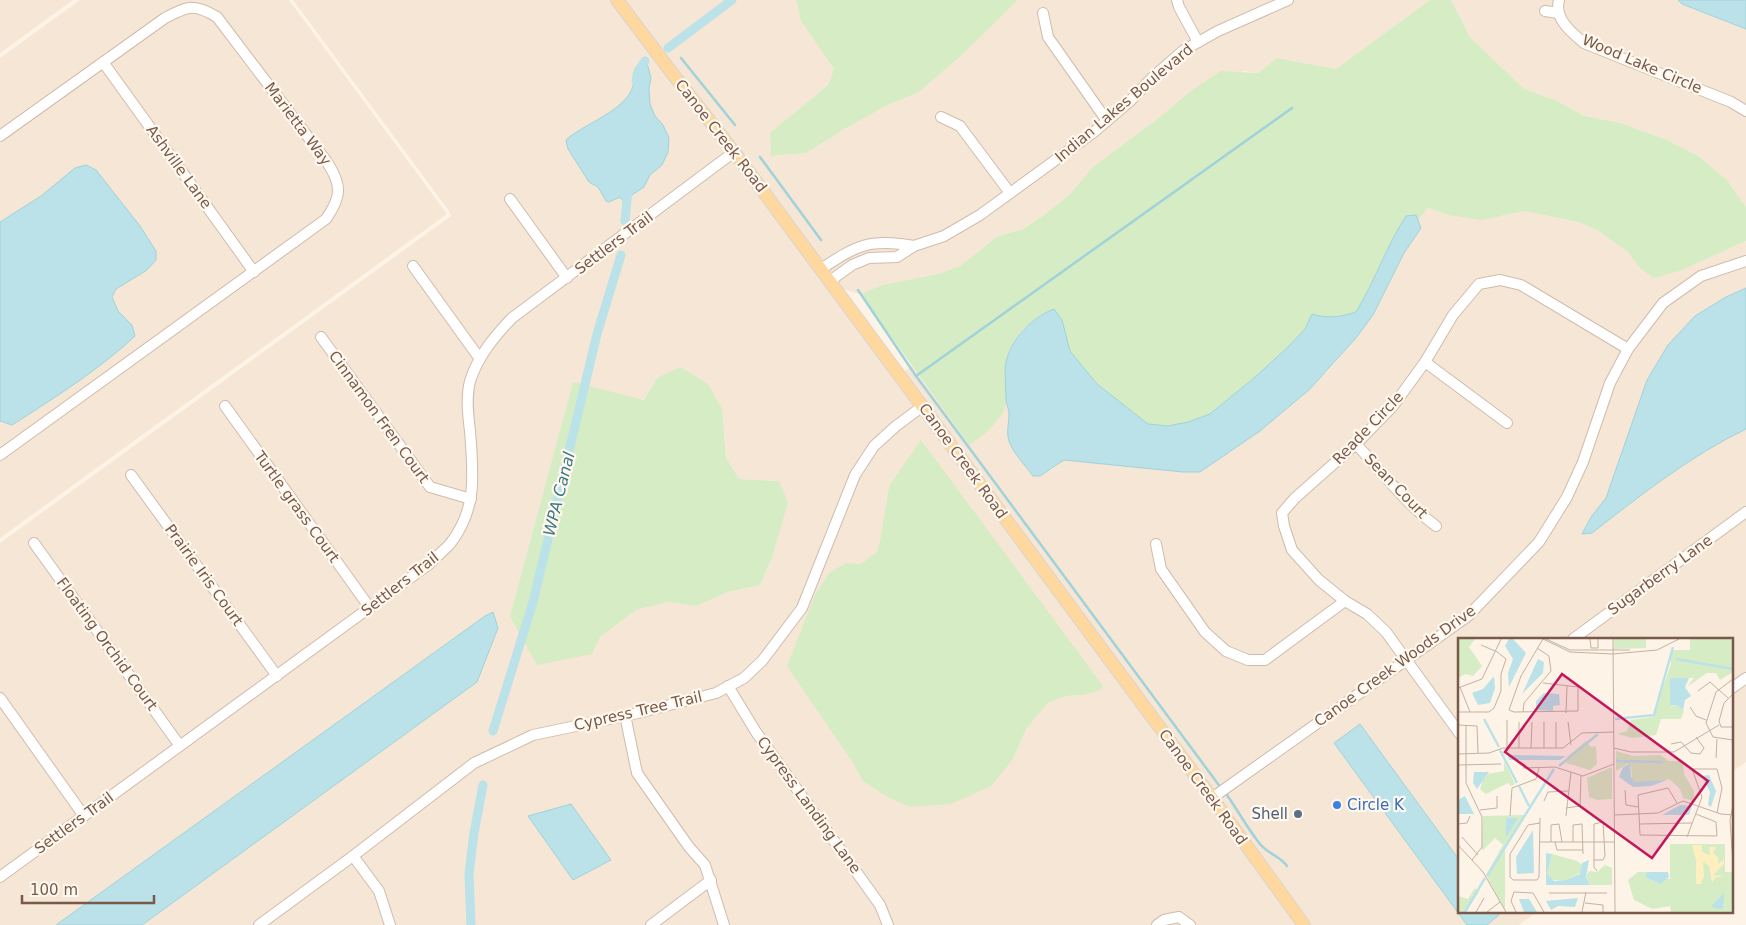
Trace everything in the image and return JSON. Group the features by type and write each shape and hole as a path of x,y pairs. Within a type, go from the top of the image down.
{"main road":[{"name":"Canoe Creek Road","path":"618,0 923,406 1304,925"}],"street":[{"path":"1177,0 1179,8 1198,42"},
{"name":"Indian Lakes Boulevard","path":"830,281 852,265 869,258 897,257 914,246 944,236 980,215 1107,121 1184,50 1218,31 1288,0"},
{"path":"1545,11 1558,13 1559,0"},
{"name":"Marietta Way","path":"0,136 165,18 184,8 202,8 217,17 328,162 336,175 338,193 336,204 326,219 0,455"},
{"path":"1043,13 1048,38 1107,121"},
{"name":"Wood Lake Circle","path":"1558,13 1568,30 1584,42 1731,102 1746,111"},
{"name":"Ashville Lane","path":"104,62 254,272"},
{"path":"941,117 960,126 1010,193"},
{"name":"Settlers Trail","path":"0,877 428,566 450,544 465,520 471,499 473,473 468,406 470,382 480,358 491,340 512,318 734,152"},
{"path":"510,199 567,278"},
{"name":"Indian Lakes Boulevard","path":"821,269 846,252 861,245 895,242 914,246"},
{"name":"Canoe Creek Woods Drive","path":"1212,798 1468,616 1539,542 1567,497 1583,462 1610,383 1628,349 1663,303 1701,276 1746,261"},
{"path":"413,266 480,358"},
{"name":"Reade Circle","path":"1458,727 1386,632 1367,614 1345,601 1319,580 1292,550 1282,513 1295,498 1356,444 1393,406 1425,362 1453,316 1479,284 1500,280 1521,285 1628,349"},
{"name":"Cinnamon Fren Court","path":"321,337 430,488 471,499"},
{"path":"1425,362 1507,423"},
{"name":"Turtle grass Court","path":"224,406 370,608"},
{"name":"Cypress Tree Trail","path":"259,925 474,763 533,735 625,715 716,692 744,678 762,661 802,608 854,474 874,446 896,426 923,406"},
{"name":"Sean Court","path":"1356,444 1408,501 1436,526"},
{"name":"Prairie Iris Court","path":"131,475 276,676"},
{"name":"Sugarberry Lane","path":"1574,638 1746,512"},
{"name":"Floating Orchid Court","path":"34,543 180,746"},
{"path":"1156,544 1161,568 1205,632 1226,652 1248,660 1265,660 1345,601"},
{"path":"1734,687 1746,678"},
{"name":"Cypress Landing Lane","path":"728,686 756,732 880,905 888,925"},
{"path":"0,698 84,816"},
{"path":"625,715 637,773 705,865 724,925"},
{"path":"353,856 379,891 390,925"},
{"path":"650,925 711,880"},
{"path":"1157,925 1164,920 1179,917 1190,925"}],"shaded area":[{"path":"0,0 73,0 0,53"},
{"path":"80,0 289,0 447,214 0,538 0,58"},
{"path":"293,0 612,0 731,154 1298,925 142,925 477,682 498,628 493,612 56,925 0,925 0,543 451,216","holes":["651,78 649,88 650,104 655,116 663,126 662,165 650,175 644,187 623,201 620,196 609,202 606,201 598,187 589,182 577,161 575,132 612,112 626,99 635,81","657,378 724,429 726,457 739,479 779,481 787,502 772,558 760,585 728,592 696,606 668,602 636,610 600,637 510,616 573,383 644,400","922,440 1083,695 1066,696 1048,703 1026,729 1013,759 863,781 851,760 846,563 861,564 877,553 889,486","545,812 573,880 529,816"]},
{"path":"623,0 796,0 801,21 834,69 828,85 770,133 771,156 806,153 886,106 919,92 964,53 1018,0 1430,0 1336,69 1277,58 1258,73 1244,71 1191,91 1093,167 1070,194 1044,215 1022,229 998,236 960,266 938,274 882,285 865,292 863,295 842,289"},
{"path":"1451,0 1678,0 1682,4 1746,29 1746,207 1727,180 1697,155 1667,140 1621,123 1584,116 1557,101 1523,88 1470,37"},
{"path":"1428,208 1449,215 1501,216 1525,211 1578,222 1597,230 1628,252 1640,268 1682,270 1746,241 1746,256 1698,272 1660,299 1624,346 1579,460 1563,494 1536,538 1465,612 1213,791 903,373 912,366 969,445 990,428 1004,409 1006,399 1009,413 1007,431 1050,471 1064,460 1183,472 1310,389 1334,364 1373,315 1404,253 1421,228 1418,220"},
{"path":"1746,267 1746,288 1726,297 1635,415 1606,498 1591,517 1582,534 1592,533 1671,473 1725,439 1746,429 1746,762 1734,771 1734,638 1458,638 1458,858 1360,725 1334,743 1467,925 1309,925 1219,800 1471,620 1543,545 1571,500 1587,465 1615,386 1632,352 1666,307 1704,281"},
{"path":"1497,912 1537,912 1519,925 1487,925 1499,915"}],"green space":[{"path":"796,0 1018,0 964,53 919,92 886,106 806,153 771,156 770,133 828,85 834,69 801,21"},
{"path":"1430,0 1451,0 1470,37 1523,88 1557,101 1584,116 1621,123 1667,140 1697,155 1727,180 1746,207 1746,241 1682,270 1654,278 1640,268 1628,252 1597,230 1578,222 1525,211 1481,220 1449,215 1428,208 1418,220 1415,215 1406,217 1392,240 1356,312 1334,317 1312,314 1305,329 1288,347 1210,414 1188,422 1168,426 1148,424 1097,384 1070,351 1054,309 1028,325 1014,341 1006,361 1007,395 1004,410 989,430 969,445 862,296 865,292 882,285 938,274 960,266 998,236 1023,229 1070,194 1093,167 1191,91 1221,71 1258,73 1277,58 1336,69"},
{"path":"680,367 708,384 722,409 726,457 739,479 779,481 788,502 772,558 760,585 728,592 696,606 668,602 636,610 600,637 592,654 537,665 510,616 573,382 644,400 657,378"},
{"path":"921,440 1103,686 1100,690 1083,695 1066,696 1048,703 1026,729 1013,759 991,786 951,804 911,807 889,798 863,781 851,760 787,666 815,595 829,573 846,563 861,564 877,552 889,486"}],"water":[{"path":"1678,0 1746,0 1746,29 1682,4"},
{"path":"647,63 651,78 649,88 650,104 669,138 668,152 662,165 650,175 644,187 623,201 620,197 609,202 606,201 598,187 589,182 568,149 566,140 620,105 628,96 633,85 634,73"},
{"path":"86,165 96,170 140,226 156,251 156,260 147,270 116,289 112,297 118,311 132,325 135,336 92,372 12,425 0,421 0,222 41,196 75,168"},
{"path":"1416,215 1421,228 1404,253 1373,315 1356,338 1310,389 1260,431 1200,472 1064,460 1040,476 1033,476 1013,450 1008,434 1009,414 1006,399 1006,362 1009,352 1020,333 1045,313 1054,309 1062,320 1070,351 1097,384 1148,424 1168,426 1188,422 1210,414 1254,378 1305,329 1312,314 1334,317 1356,312 1406,216"},
{"path":"1746,288 1746,429 1705,451 1647,491 1592,533 1582,534 1591,517 1606,498 1647,380 1668,345 1695,316 1726,297"},
{"path":"493,612 498,628 477,682 142,925 56,925 485,616"},
{"path":"1360,724 1458,858 1458,912 1497,912 1499,915 1487,925 1467,925 1334,743"},
{"path":"571,804 611,860 573,880 528,816"}],"waterway":[{"name":"WPA Canal","path":"668,48 732,0"},
{"path":"681,58 735,125"},
{"name":"WPA Canal","path":"636,81 638,71 645,61"},
{"path":"858,290 916,376 1292,108"},
{"path":"760,157 821,240"},
{"name":"WPA Canal","path":"625,221 628,189"},
{"name":"WPA Canal","path":"493,731 533,602 597,334 621,255"},
{"path":"916,376 1221,788"},
{"name":"WPA Canal","path":"471,925 469,874 483,785"},
{"path":"1225,792 1260,844 1287,866"}],"place":[{"name":"Circle K","path":"1337,805"},
{"name":"Shell","path":"1298,814"}]}
